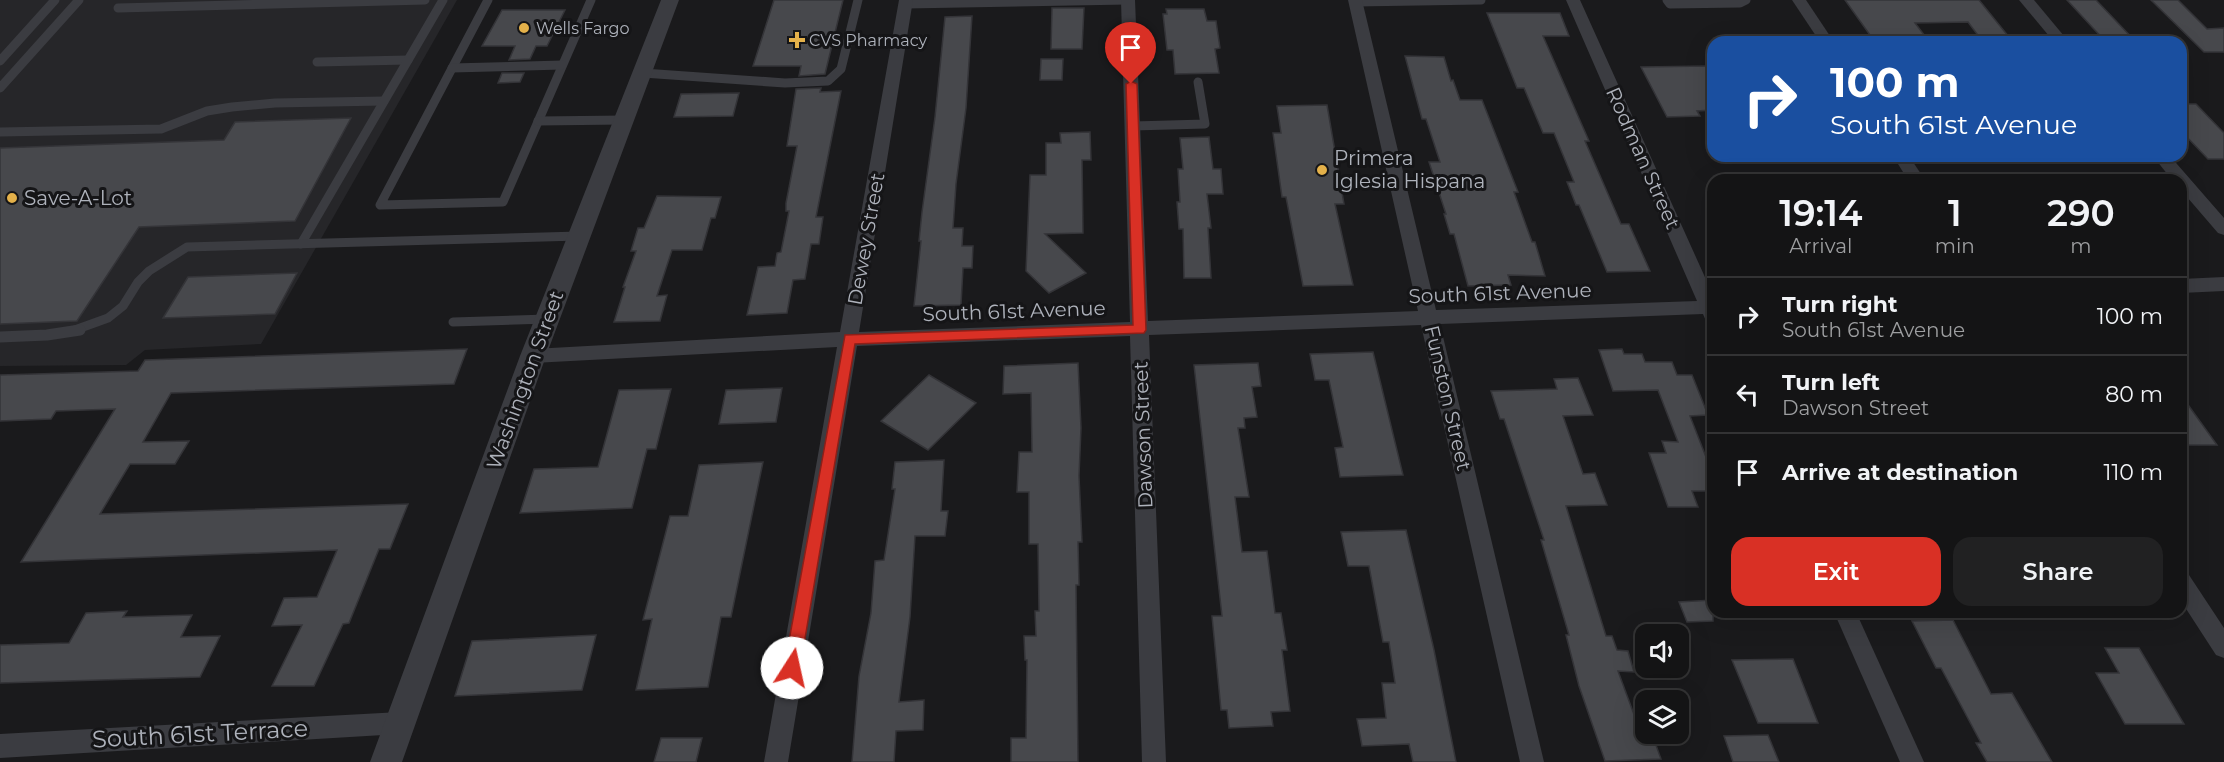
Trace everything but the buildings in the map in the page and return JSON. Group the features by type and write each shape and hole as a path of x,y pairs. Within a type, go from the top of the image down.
{"street":[{"name":"Washington Street","path":"386,762 533,356 670,0"},
{"name":"Dawson Street","path":"1128,0 1154,762"},
{"name":"Rodman Street","path":"1573,0 1707,299"},
{"path":"1799,0 1823,36"},
{"path":"2026,0 2057,36"},
{"name":"Funston Street","path":"1355,1 1532,762"},
{"name":"Dewey Street","path":"776,762 906,2"},
{"path":"2166,162 2177,174"},
{"path":"2187,186 2224,229"},
{"path":"2187,286 2224,284"},
{"name":"South 61st Avenue","path":"533,356 849,339 1707,310"},
{"path":"2187,591 2224,648"},
{"path":"1848,618 1912,762"},
{"name":"South 61st Terrace","path":"0,746 400,723"}],"lane":[{"path":"2,57 56,0"},
{"path":"0,88 79,0"},
{"path":"118,8 425,0"},
{"path":"301,244 443,0"},
{"path":"488,0 380,205 503,202 591,0"},
{"path":"642,73 785,83 828,81 841,69 858,0"},
{"path":"906,2 1128,0"},
{"path":"1355,1 1481,0"},
{"path":"1667,0 1670,4 1740,3 1746,0"},
{"path":"2,57 31,54"},
{"path":"317,62 408,60"},
{"path":"452,68 562,65"},
{"path":"1132,126 1205,124 1198,82"},
{"path":"0,132 161,129 207,111 232,107 275,103 384,101"},
{"path":"538,121 624,120"},
{"path":"0,337 56,335 107,318 121,309 139,281 170,255 187,247 579,236"},
{"path":"453,322 547,319"}],"shaded area":[{"path":"0,0 457,0 261,344 145,350 126,365 0,366"}],"place":[{"name":"Wells Fargo","path":"524,28"},
{"name":"CVS Pharmacy","path":"797,40"},
{"name":"Primera Iglesia Hispana","path":"1322,170"},
{"name":"Save-A-Lot","path":"12,198"}],"route":[{"path":"792,668 849,339 1139,330 1131,84"}]}
